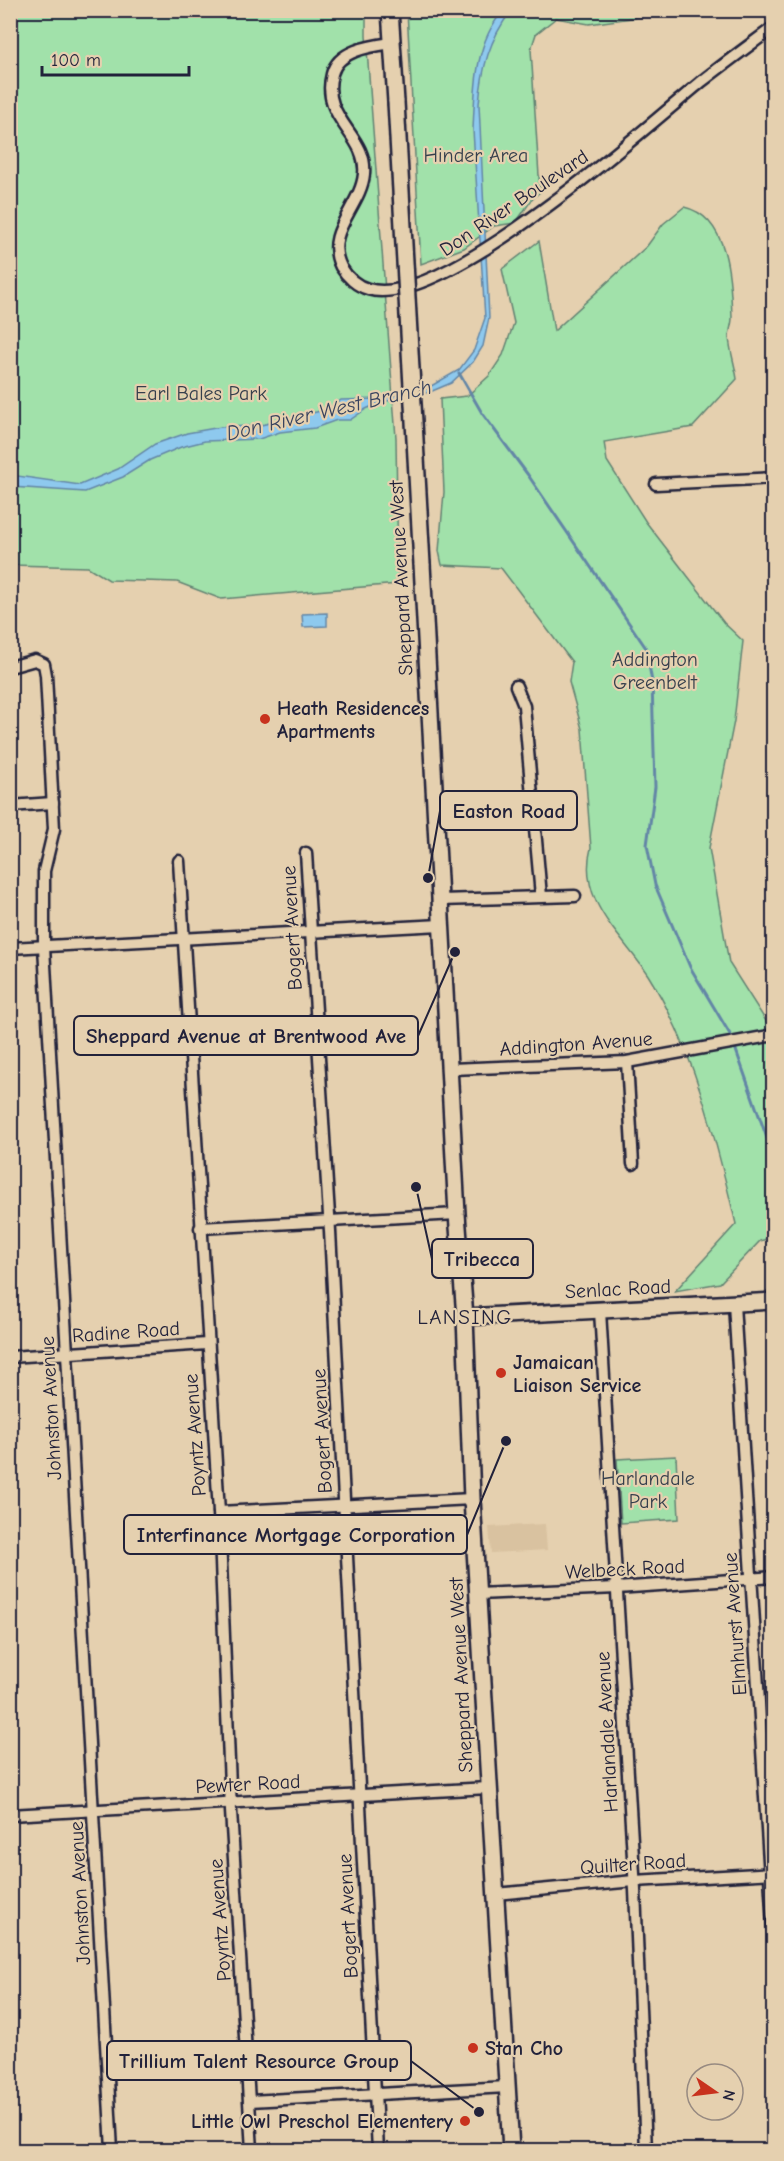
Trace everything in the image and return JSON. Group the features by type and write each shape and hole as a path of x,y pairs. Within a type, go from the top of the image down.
{"main road":[{"name":"Sheppard Avenue West","path":"390,10 451,1069 457,1214 465,1317 472,1499 488,1788 511,2151"},
{"name":"Senlac Road","path":"465,1317 774,1301"}],"street":[{"name":"Don River Boulevard","path":"392,43 374,45 344,56 333,68 330,100 336,116 359,150 364,172 360,189 337,237 338,259 353,282 369,290 389,292 426,282 502,237 638,138 702,82 774,27"},
{"path":"656,484 774,478"},
{"name":"Johnston Avenue","path":"10,666 35,660 44,664 54,829 44,871 44,947 65,1355 94,1811 112,2151"},
{"path":"516,686 524,706 541,896"},
{"path":"10,806 53,803"},
{"name":"Bogert Avenue","path":"306,853 309,931 330,1220 378,2151"},
{"name":"Poyntz Avenue","path":"179,861 219,1512 231,1803 252,2151"},
{"path":"440,900 575,896"},
{"path":"10,948 441,925"},
{"name":"Addington Avenue","path":"451,1069 627,1062 774,1035"},
{"path":"627,1062 633,1164"},
{"path":"200,1228 457,1214"},
{"name":"Elmhurst Avenue","path":"734,1304 750,1578 772,1873 774,1941"},
{"name":"Harlandale Avenue","path":"600,1311 634,1881 646,2151"},
{"name":"Radine Road","path":"10,1358 207,1344"},
{"path":"219,1512 472,1499"},
{"name":"Welbeck Road","path":"478,1594 774,1578"},
{"name":"Pewter Road","path":"10,1815 488,1788"},
{"name":"Quilter Road","path":"495,1894 634,1881 772,1873"},
{"path":"250,2101 507,2087"}],"shaded area":[{"path":"545,1524 547,1550 491,1553 489,1527"}],"green space":[{"name":"Earl Bales Park","path":"10,11 366,11 396,438 398,584 221,599 177,582 109,580 88,567 11,565"},
{"name":"Hinder Area","path":"407,11 657,11 653,15 589,24 556,18 536,34 531,49 540,192 532,199 515,223 494,226 464,248 421,264"},
{"name":"Addington Greenbelt","path":"684,207 699,213 710,223 719,236 724,252 730,286 732,321 729,337 730,348 737,379 693,427 604,442 607,461 646,522 724,623 743,641 734,721 709,848 729,963 773,1032 774,1237 760,1241 720,1283 675,1291 736,1224 720,1160 691,1064 664,1003 648,975 604,916 590,884 588,867 591,848 582,729 569,682 572,662 501,568 442,565 439,551 444,492 440,399 467,396 489,376 503,355 514,323 502,269 539,241 554,331 647,246 663,224"},
{"name":"Harlandale Park","path":"676,1456 679,1519 621,1523 617,1459"}],"water":[{"name":"Don River West Branch","path":"503,11 511,11 497,33 488,55 479,104 489,318 483,346 473,362 451,383 430,392 382,402 350,420 337,420 315,428 280,432 259,439 205,441 181,447 150,460 123,477 85,492 11,487 11,475 80,485 118,469 155,444 187,433 221,427 257,426 329,409 341,400 377,399 426,389 459,370 474,350 485,318 473,130 474,99 481,52 493,24"},
{"path":"327,613 327,626 303,627 302,614"}],"waterway":[{"path":"459,373 482,413 528,475 646,648 652,682 655,787 647,845 655,885 690,967 731,1036 774,1158"}],"place":[{"name":"Heath Residences Apartments","path":"265,719"},
{"name":"Easton Road","path":"428,878"},
{"name":"Sheppard Avenue at Brentwood Ave","path":"455,952"},
{"name":"Tribecca","path":"416,1187"},
{"name":"Jamaican Liaison Service","path":"501,1373"},
{"name":"Interfinance Mortgage Corporation","path":"506,1441"},
{"name":"Stan Cho","path":"473,2048"},
{"name":"Trillium Talent Resource Group","path":"479,2112"},
{"name":"Little Owl Preschol Elementery","path":"465,2121"}],"district":[{"name":"LANSING","path":"465,1317"}]}
